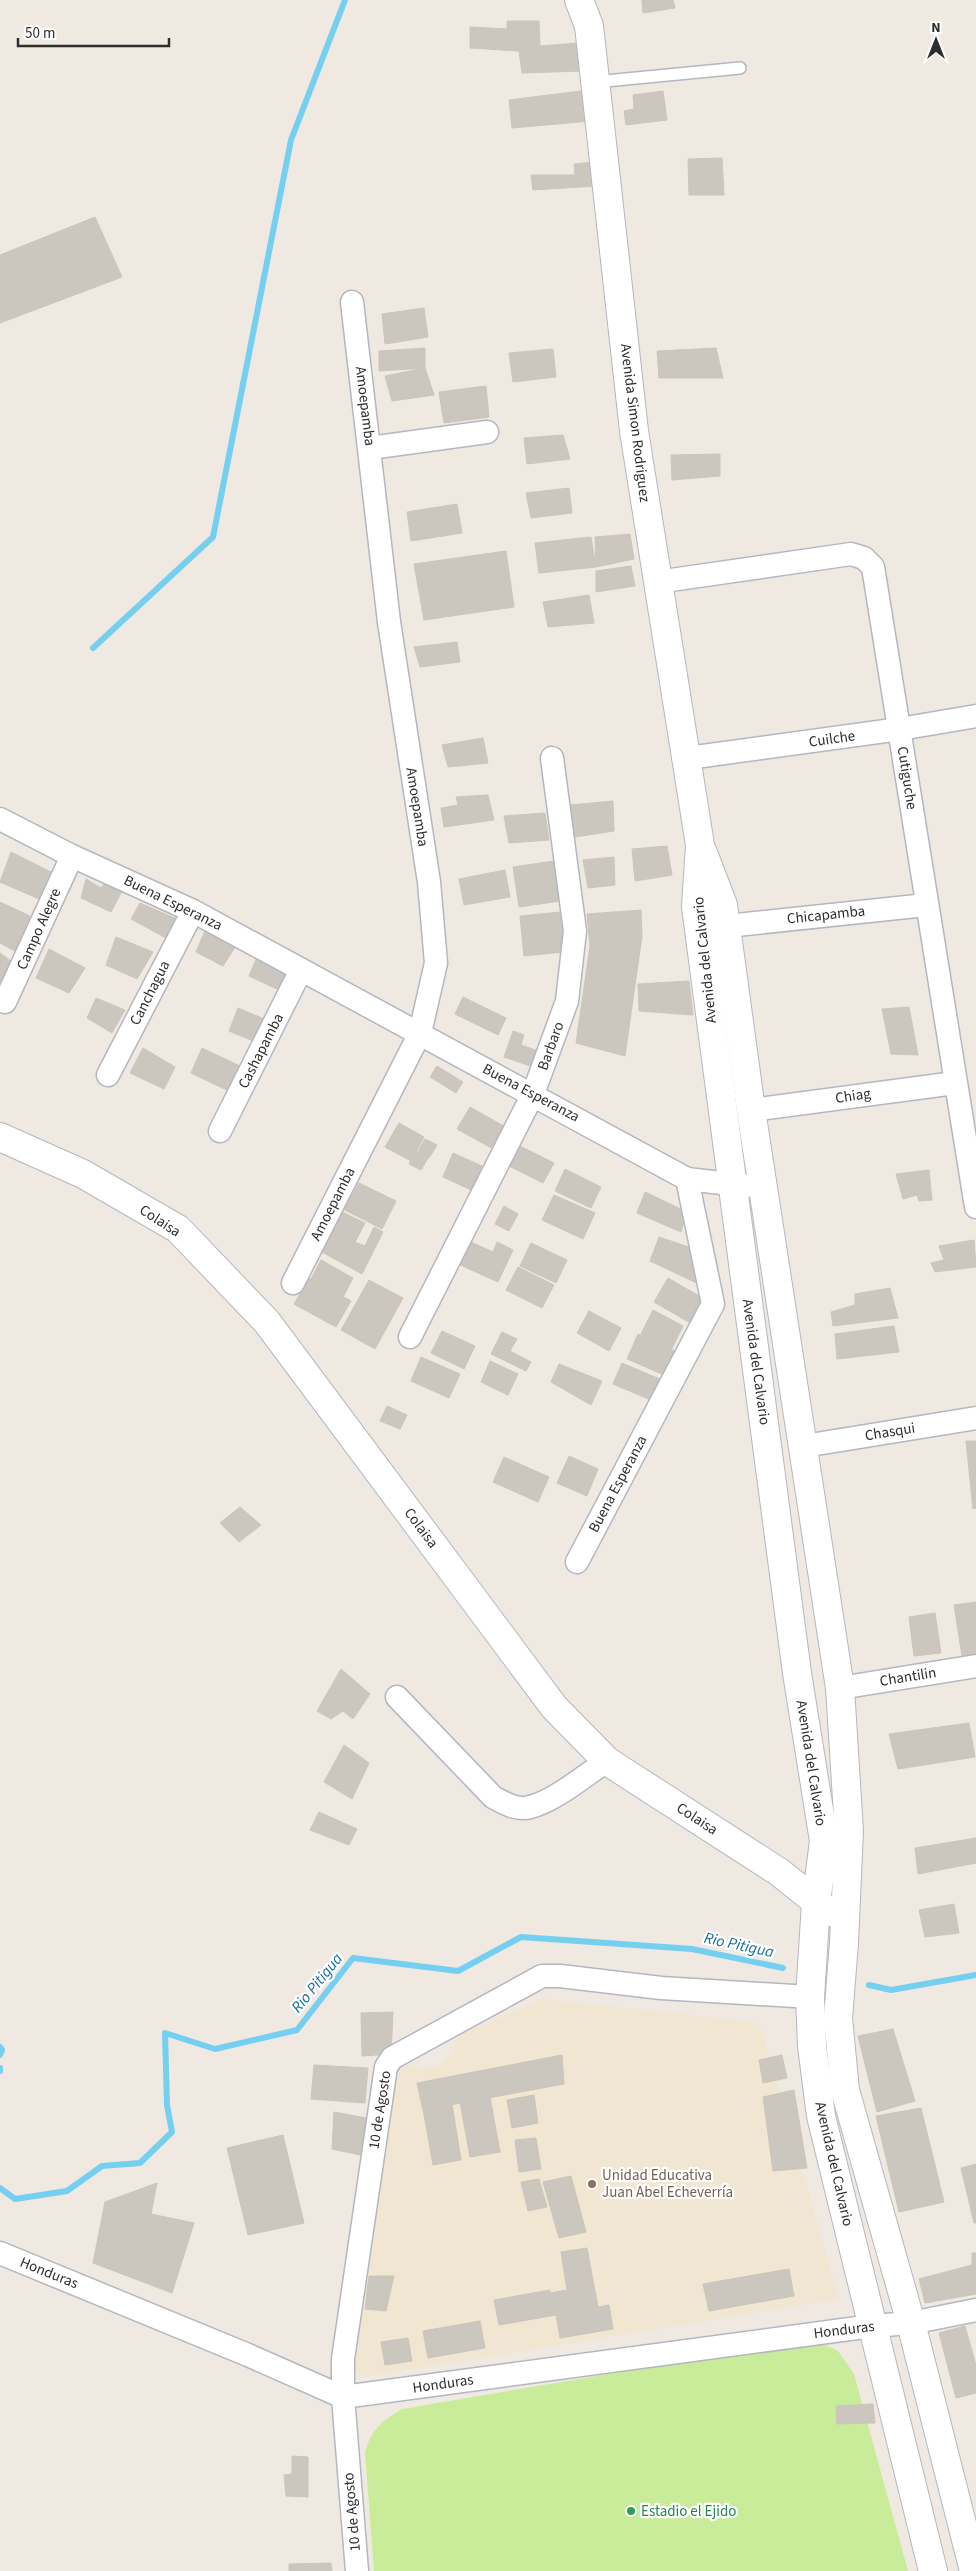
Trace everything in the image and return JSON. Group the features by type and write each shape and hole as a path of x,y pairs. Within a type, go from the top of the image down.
{"street":[{"name":"Avenida Simon Rodriguez","path":"579,0 589,26 634,431 688,758 700,845"},
{"name":"Amoepamba","path":"293,1283 420,1033 436,963 429,882 389,622 352,302"},
{"path":"370,448 487,432"},
{"name":"Cutiguche","path":"658,582 850,554 864,558 873,567 976,1207"},
{"name":"Cuilche","path":"688,758 900,730 976,716"},
{"name":"Barbaro","path":"410,1337 533,1094 567,1001 575,931 552,758"},
{"name":"Buena Esperanza","path":"0,819 72,856 193,910 687,1179 713,1304 577,1562"},
{"name":"Avenida del Calvario","path":"700,845 723,905 727,926 751,1110 840,1688 849,1831 838,2018 845,2090 911,2324 974,2571"},
{"name":"Avenida del Calvario","path":"700,845 696,907 797,1673 824,1841 816,1903 810,1997 812,2046 821,2116 933,2571"},
{"name":"Campo Alegre","path":"5,1002 72,856"},
{"name":"Chicapamba","path":"727,926 926,904"},
{"name":"Canchagua","path":"108,1075 193,910"},
{"name":"Cashapamba","path":"220,1131 301,970"},
{"name":"Chiag","path":"751,1110 956,1083"},
{"name":"Colaisa","path":"0,1137 83,1174 178,1229 267,1322 554,1707 607,1760 778,1872 816,1903 845,1923"},
{"path":"687,1179 764,1187"},
{"name":"Chasqui","path":"804,1446 976,1418"},
{"name":"Chantilin","path":"840,1688 976,1666"},
{"path":"397,1697 493,1797 510,1806 529,1808 550,1798 607,1760"},
{"name":"10 de Agosto","path":"357,2571 343,2397 343,2359 386,2066 392,2058 542,1976 560,1976 661,1988 810,1997"},
{"name":"Honduras","path":"0,2253 248,2355 343,2397 872,2326 911,2324 976,2310"}],"lane":[{"path":"595,82 740,68"}],"shaded area":[{"name":"Unidad Educativa Juan Abel Echeverría","path":"543,1999 755,2022 762,2031 839,2299 365,2377 350,2368 397,2064 410,2064 417,2068 439,2065 452,2054 461,2034"}],"green space":[{"name":"Estadio el Ejido","path":"816,2341 838,2351 854,2374 908,2571 374,2571 365,2452 378,2426 402,2409 781,2345"}],"building":[{"path":"642,0 673,0 675,8 643,13"},
{"path":"507,21 539,21 540,46 579,43 581,71 522,73 519,51 470,48 470,27 507,29"},
{"path":"589,90 590,121 512,128 509,100"},
{"path":"663,91 667,120 626,125 624,111 634,109 633,95"},
{"path":"722,158 724,195 689,195 688,159"},
{"path":"595,162 597,186 533,190 531,175 575,175 574,164"},
{"path":"95,217 122,277 0,323 0,255"},
{"path":"424,308 428,337 385,344 382,314"},
{"path":"425,348 425,368 379,371 379,351"},
{"path":"716,348 723,378 659,378 657,351"},
{"path":"553,349 556,377 513,382 509,353"},
{"path":"425,368 434,395 392,401 385,376"},
{"path":"486,386 489,417 444,423 439,392"},
{"path":"563,435 570,459 527,464 524,438"},
{"path":"720,454 720,476 672,480 671,455"},
{"path":"569,488 572,513 531,518 526,493"},
{"path":"457,504 462,533 411,541 407,512"},
{"path":"630,534 634,559 596,567 595,537"},
{"path":"591,537 596,567 539,573 535,543"},
{"path":"506,551 514,607 424,620 414,564"},
{"path":"631,566 635,586 596,592 596,571"},
{"path":"589,595 594,623 548,627 543,602"},
{"path":"457,642 460,662 420,667 414,647"},
{"path":"483,738 488,763 448,767 442,745"},
{"path":"488,795 494,820 444,827 441,808 458,805 456,797"},
{"path":"613,801 614,831 575,837 571,805"},
{"path":"545,813 549,840 509,843 504,816"},
{"path":"667,846 672,875 635,881 632,849"},
{"path":"11,852 53,873 39,899 0,882"},
{"path":"614,857 615,885 588,888 583,860"},
{"path":"554,861 560,901 519,907 513,867"},
{"path":"505,870 510,897 464,905 459,879"},
{"path":"86,879 101,888 105,883 122,891 111,912 81,898"},
{"path":"0,902 30,916 15,951 0,943"},
{"path":"140,903 177,919 166,938 131,919"},
{"path":"641,910 642,936 625,1056 576,1043 590,946 587,914"},
{"path":"560,912 564,952 524,956 520,916"},
{"path":"205,931 237,944 223,966 196,952"},
{"path":"116,937 153,952 137,979 106,965"},
{"path":"49,949 85,968 69,993 36,978"},
{"path":"259,952 295,970 283,992 249,976"},
{"path":"0,953 12,962 0,982"},
{"path":"689,981 693,1015 639,1011 638,984"},
{"path":"463,997 506,1018 498,1035 455,1014"},
{"path":"96,998 125,1010 112,1033 87,1018"},
{"path":"909,1007 918,1055 891,1054 882,1009"},
{"path":"238,1008 269,1021 258,1043 229,1031"},
{"path":"513,1031 524,1035 521,1045 544,1053 539,1069 504,1057"},
{"path":"143,1048 175,1067 164,1089 130,1073"},
{"path":"202,1048 244,1068 231,1092 191,1073"},
{"path":"437,1066 463,1082 456,1093 430,1077"},
{"path":"470,1107 507,1128 495,1150 457,1129"},
{"path":"399,1123 424,1137 411,1161 385,1147"},
{"path":"425,1139 437,1145 429,1158 418,1151"},
{"path":"520,1146 554,1163 543,1183 509,1166"},
{"path":"416,1151 428,1158 421,1170 409,1164"},
{"path":"453,1153 482,1166 471,1190 443,1177"},
{"path":"565,1169 601,1187 591,1208 555,1191"},
{"path":"929,1170 932,1200 919,1201 917,1195 903,1199 896,1174"},
{"path":"359,1183 396,1201 382,1229 337,1206 343,1195 350,1199"},
{"path":"645,1192 687,1212 681,1232 637,1213"},
{"path":"554,1195 595,1213 583,1239 542,1220"},
{"path":"504,1206 518,1214 509,1231 495,1224"},
{"path":"340,1211 365,1223 355,1242 365,1246 374,1227 383,1232 362,1274 320,1251"},
{"path":"659,1237 692,1248 701,1285 650,1261"},
{"path":"974,1240 976,1267 935,1272 931,1263 944,1260 939,1246"},
{"path":"469,1241 493,1252 497,1242 513,1250 498,1282 458,1264"},
{"path":"531,1243 567,1260 556,1283 520,1266"},
{"path":"321,1260 353,1278 343,1297 311,1279"},
{"path":"518,1267 554,1285 542,1308 506,1290"},
{"path":"309,1278 351,1301 336,1327 294,1304"},
{"path":"668,1278 706,1300 692,1324 654,1302"},
{"path":"369,1280 403,1298 375,1349 341,1330"},
{"path":"890,1288 898,1318 833,1326 831,1312 855,1305 855,1294"},
{"path":"653,1310 683,1326 671,1350 641,1334"},
{"path":"589,1311 621,1328 609,1351 577,1333"},
{"path":"894,1326 899,1352 837,1359 835,1334"},
{"path":"442,1331 475,1346 464,1369 431,1353"},
{"path":"502,1332 517,1339 510,1351 531,1362 526,1371 491,1354"},
{"path":"638,1334 675,1351 664,1375 627,1359"},
{"path":"421,1357 460,1374 449,1398 411,1381"},
{"path":"490,1361 518,1374 508,1395 481,1382"},
{"path":"622,1363 662,1380 653,1401 613,1384"},
{"path":"559,1364 602,1381 591,1405 551,1382"},
{"path":"387,1406 407,1415 400,1429 380,1421"},
{"path":"966,1441 976,1441 976,1508 973,1509"},
{"path":"569,1456 598,1469 587,1496 557,1483"},
{"path":"504,1457 549,1477 538,1502 493,1482"},
{"path":"240,1507 261,1525 239,1542 220,1523"},
{"path":"976,1602 976,1653 962,1656 954,1605"},
{"path":"935,1613 941,1653 914,1656 909,1617"},
{"path":"341,1669 370,1694 353,1719 343,1711 331,1719 317,1711"},
{"path":"969,1723 975,1757 898,1769 889,1734"},
{"path":"344,1745 369,1763 352,1799 324,1782"},
{"path":"319,1812 357,1829 349,1845 310,1830"},
{"path":"976,1838 976,1863 918,1874 915,1848"},
{"path":"954,1904 959,1933 925,1937 919,1910"},
{"path":"393,2012 391,2054 362,2056 361,2013"},
{"path":"893,2029 915,2101 877,2112 858,2036"},
{"path":"562,2055 564,2084 423,2110 417,2083"},
{"path":"782,2055 787,2078 763,2083 759,2060"},
{"path":"314,2065 368,2068 365,2103 311,2099"},
{"path":"794,2090 807,2168 773,2171 763,2097"},
{"path":"534,2095 538,2123 512,2128 507,2100"},
{"path":"490,2097 500,2152 470,2157 460,2102"},
{"path":"452,2104 461,2160 433,2165 423,2109"},
{"path":"921,2108 944,2202 899,2212 876,2116"},
{"path":"334,2112 366,2118 360,2155 332,2149"},
{"path":"283,2135 304,2223 248,2235 227,2148"},
{"path":"536,2138 541,2169 519,2172 515,2140"},
{"path":"976,2164 976,2223 974,2223 961,2168"},
{"path":"571,2176 586,2232 559,2238 543,2182"},
{"path":"539,2179 547,2207 528,2211 521,2182"},
{"path":"157,2183 151,2214 194,2223 172,2293 93,2263 105,2202"},
{"path":"587,2248 598,2307 609,2305 613,2329 560,2338 556,2315 499,2325 494,2300 550,2290 550,2293 567,2290 561,2252"},
{"path":"972,2253 976,2253 976,2294 925,2303 919,2279 972,2265"},
{"path":"789,2269 794,2296 709,2311 703,2284"},
{"path":"369,2276 394,2276 386,2311 365,2309"},
{"path":"480,2321 485,2348 428,2358 423,2331"},
{"path":"965,2326 976,2365 976,2393 956,2398 939,2333"},
{"path":"408,2338 412,2361 385,2365 381,2342"},
{"path":"873,2404 875,2423 837,2424 836,2406"},
{"path":"292,2456 308,2457 308,2497 286,2496 284,2475 292,2474"},
{"path":"331,2563 332,2571 289,2571 289,2564"}],"waterway":[{"path":"93,648 213,537 291,140 345,0"},
{"name":"Rio Pitigua","path":"0,2188 15,2199 67,2191 102,2166 140,2163 172,2132 167,2105 165,2033 215,2049 297,2030 353,1958 458,1971 521,1937 692,1949 783,1968"},
{"name":"Rio Pitigua","path":"869,1985 891,1990 976,1975"},
{"name":"Rio Pitigua","path":"0,2047 2,2050 0,2055"}],"place":[{"name":"Unidad Educativa Juan Abel Echeverría","path":"592,2184"},
{"name":"Estadio el Ejido","path":"631,2511"}]}
